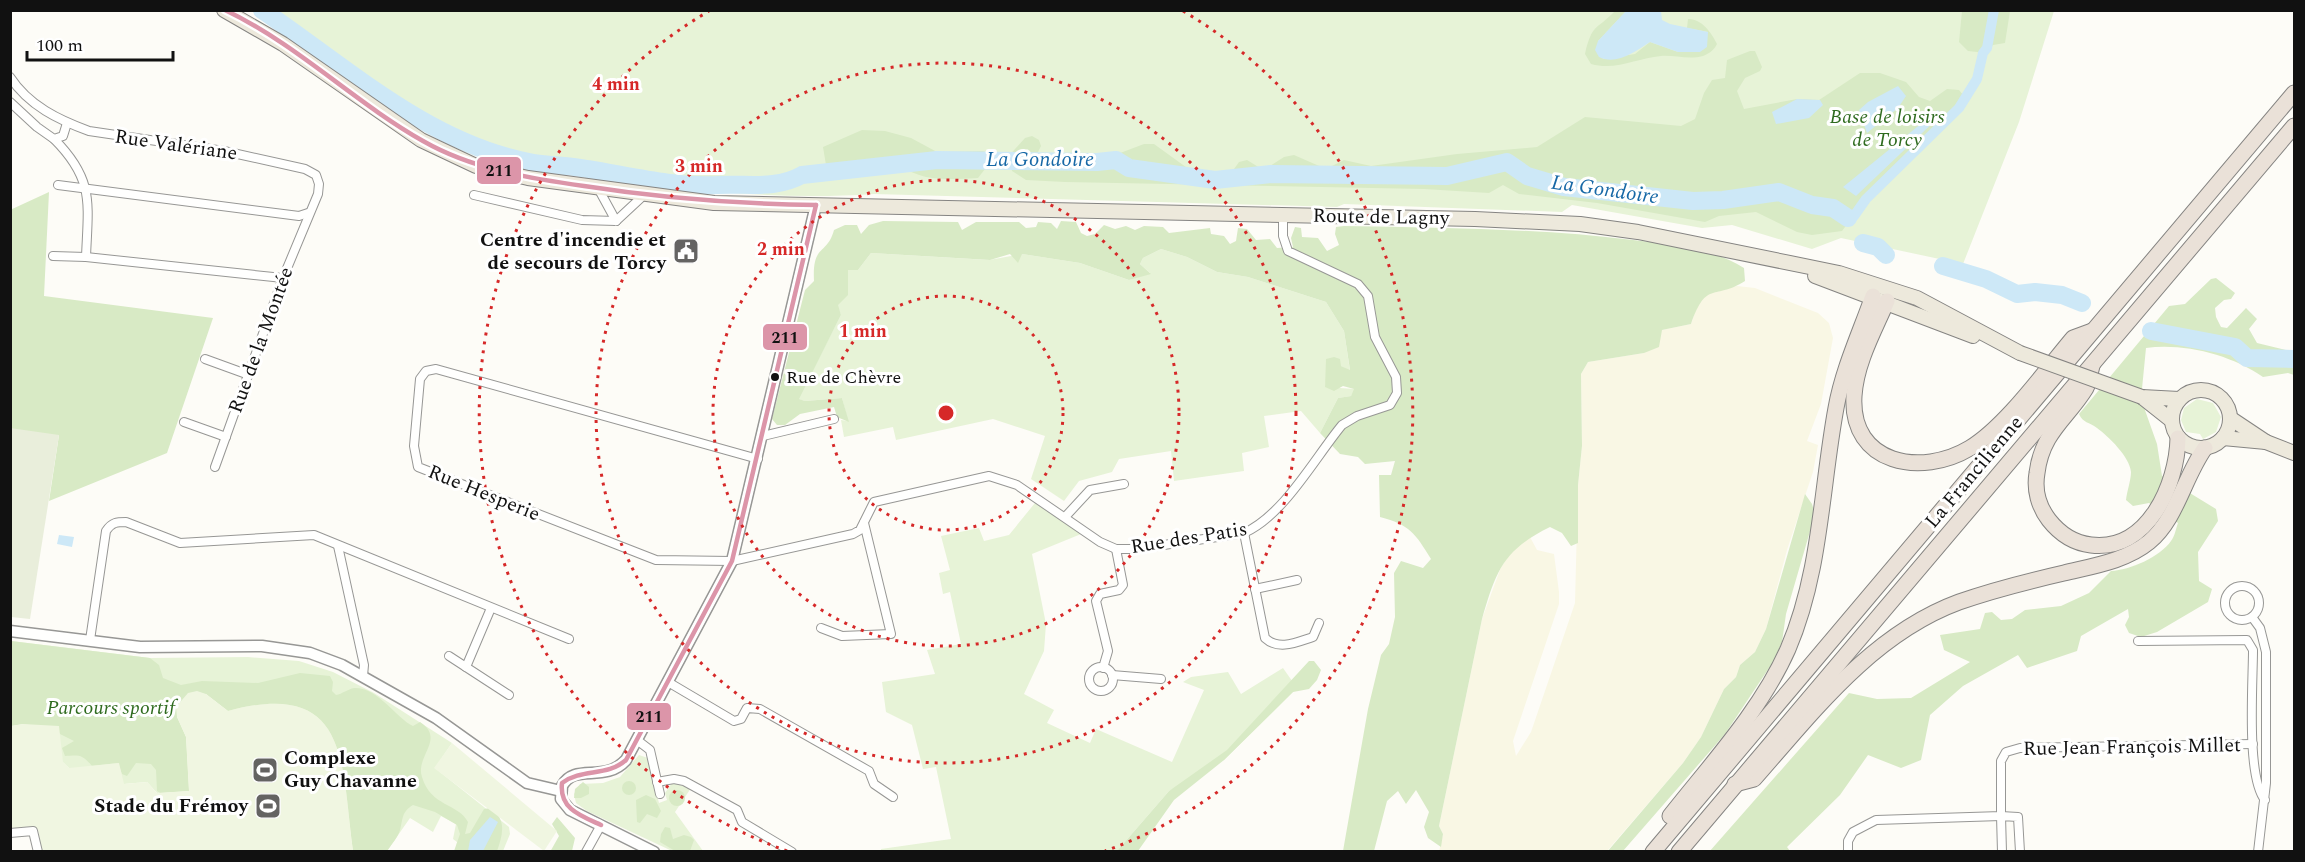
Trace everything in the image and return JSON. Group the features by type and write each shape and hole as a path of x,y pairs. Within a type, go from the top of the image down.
{"highway":[{"name":"La Francilienne","path":"1657,846 2295,93"},
{"name":"La Francilienne","path":"1679,852 2295,126"},
{"path":"1880,298 1859,371 1854,398 1856,414 1864,435 1874,447 1890,458 1913,464 1941,461 1972,447 1996,426 2073,338 2095,330"},
{"path":"1657,846 1670,816 1765,692 1797,627 1812,570 1836,406 1847,364 1880,298"},
{"path":"2093,362 2087,387 2056,426 2044,446 2039,462 2036,480 2038,499 2055,528 2076,541 2097,546 2116,543 2134,534 2145,525 2164,495 2174,466 2178,438"},
{"path":"1735,784 1754,779 1835,686 1902,631 1956,603 2115,559 2150,541 2166,522 2194,464 2205,448"}],"main road":[{"path":"224,10 284,44 422,140 453,157 500,172 644,195"},
{"name":"Route de Lagny","path":"644,195 714,203 1580,224 1679,238 1767,259"},
{"path":"1767,259 1880,298 2142,397 2179,399"},
{"path":"1767,259 1839,273 1899,292 1942,310 2020,352"},
{"path":"2171,420 2174,407 2179,399 2191,391 2209,391 2224,401 2230,418 2266,442 2295,453"},
{"path":"2142,397 2171,420 2178,438 2190,447 2205,448 2223,438 2266,442"},
{"path":"2223,438 2230,418"}],"street":[{"name":"Rue Valériane","path":"10,78 34,103 67,123 105,135 193,146 305,169 315,175 319,184 314,205 308,213"},
{"path":"10,102 32,123 54,139 78,168 90,203 86,257"},
{"path":"54,139 63,136 67,123"},
{"path":"58,185 299,216 308,213"},
{"path":"598,189 616,221"},
{"path":"474,195 599,223 616,221 644,195"},
{"path":"654,852 566,807 561,799 562,783 574,774 607,773 618,768 626,760 732,561 758,459 816,205"},
{"name":"Rue de la Montée","path":"215,467 308,213"},
{"name":"Rue des Patis","path":"732,561 853,534 864,523 871,505 881,499 990,476 1017,485 1100,542 1116,549 1137,549 1244,533 1256,528 1271,514 1348,420 1389,405 1397,393 1396,377 1375,337 1365,291 1358,284 1288,251 1283,236 1283,215"},
{"path":"53,256 86,257 283,278"},
{"path":"205,359 249,375"},
{"name":"Rue Hesperie","path":"732,561 673,562 646,558 418,467 414,446 420,379 426,371 436,369 758,459"},
{"path":"763,436 834,418"},
{"path":"184,422 226,438"},
{"path":"1065,517 1090,490 1124,484"},
{"path":"90,640 106,531 110,525 117,522 126,522 180,543 309,534 569,639"},
{"path":"821,628 842,636 891,634 864,523"},
{"path":"1244,533 1265,638 1272,644 1282,646 1313,637 1319,623"},
{"path":"338,546 364,665 363,676"},
{"path":"1103,668 1107,651 1096,601 1100,594 1119,590 1123,585 1116,549"},
{"path":"1255,590 1297,580"},
{"path":"2242,585 2256,592 2258,608 2252,617 2241,620 2230,615 2225,598 2232,589 2242,585"},
{"path":"466,667 491,608"},
{"path":"2252,617 2260,628 2266,652 2265,800 2258,835 2258,852"},
{"path":"10,631 153,647 274,646 322,657 363,676 453,728 527,783 561,791"},
{"path":"2138,641 2247,640 2253,650 2253,744 2256,783 2265,800"},
{"path":"449,656 510,695"},
{"path":"1112,675 1112,683 1108,689 1100,691 1093,688 1089,682 1090,675 1095,669 1103,668 1112,675 1161,680"},
{"path":"668,682 734,721 741,719 747,708 760,709 869,771 874,784 893,797"},
{"path":"637,740 650,750 660,794"},
{"name":"Rue Jean François Millet","path":"2001,816 2001,761 2006,752 2020,748 2253,744"},
{"path":"657,782 674,779 684,781 737,810 742,822 792,852"},
{"path":"1848,852 1848,841 1853,832 1876,820 2001,816 2018,817 2020,852"},
{"path":"2001,816 2002,852"},
{"path":"586,852 601,825"},
{"path":"10,833 33,831 38,852"}],"shaded area":[{"path":"1737,286 1755,288 1818,313 1829,323 1833,338 1821,404 1807,441 1818,445 1813,472 1787,550 1766,629 1755,652 1740,665 1736,677 1724,689 1701,737 1683,763 1607,851 1439,852 1443,834 1439,826 1482,619 1501,567 1514,549 1530,537 1537,550 1554,554 1559,592 1559,604 1513,741 1516,756 1531,732 1575,603 1578,485 1582,446 1581,374 1588,362 1644,353 1662,330 1691,324 1698,303 1708,292"}],"green space":[{"name":"Base de loisirs de Torcy","path":"251,11 2054,11 2019,122 1963,264 1841,238 1812,249 1732,225 1702,228 1572,205 1562,212 1344,204 1337,207 874,194 760,195 684,189 529,168 489,160 463,151 331,59"},
{"path":"1615,11 1626,11 1598,41 1603,59 1635,54 1650,42 1678,52 1708,32 1687,28 1688,19 1702,24 1709,31 1717,44 1709,53 1698,57 1661,56 1618,65 1591,64 1585,54 1590,37 1596,28"},
{"path":"1962,11 2010,11 2005,43 1993,45 1986,53 1968,51 1959,42"},
{"path":"1755,51 1762,67 1760,71 1745,78 1737,91 1744,109 1797,99 1819,100 1860,73 1880,73 1906,82 1919,97 1930,101 1947,89 1959,90 1964,96 1959,108 1866,199 1842,231 1812,235 1797,232 1756,212 1719,216 1705,222 1597,203 1519,194 1503,185 1489,193 1424,189 1065,182 1026,180 1012,171 1010,161 1005,160 1025,138 1032,136 1039,140 1041,146 1036,156 1037,159 1051,163 1061,158 1099,161 1144,144 1154,144 1190,170 1214,176 1229,176 1239,162 1247,160 1260,168 1267,168 1284,157 1294,155 1326,169 1344,160 1371,166 1457,154 1537,147 1585,117 1681,126 1695,119 1704,93 1712,80 1725,78 1727,60"},
{"path":"862,130 885,131 911,138 937,152 983,151 990,154 992,160 978,178 933,178 890,166 848,177 827,171 823,147"},
{"path":"49,192 44,296 213,318 167,453 49,501 59,435 11,440 10,210"},
{"path":"883,221 958,222 962,230 976,222 1019,222 1026,228 1036,227 1038,222 1051,223 1057,229 1061,221 1076,222 1081,233 1087,236 1095,234 1104,225 1115,229 1126,226 1135,230 1144,226 1163,227 1169,233 1210,228 1211,234 1224,236 1230,244 1236,241 1238,228 1247,229 1256,240 1270,239 1277,248 1293,247 1291,238 1295,227 1301,228 1302,237 1318,238 1327,251 1339,245 1335,234 1336,227 1344,226 1561,233 1661,243 1705,251 1744,268 1745,281 1707,296 1702,301 1691,324 1662,330 1659,347 1644,353 1588,362 1581,374 1582,446 1578,485 1578,543 1571,546 1562,533 1550,527 1522,544 1497,575 1482,619 1439,826 1443,834 1441,847 1428,838 1424,827 1429,812 1416,790 1406,804 1398,791 1387,801 1374,851 1343,851 1368,709 1381,655 1389,644 1395,617 1394,573 1401,561 1423,568 1431,559 1411,531 1398,523 1380,517 1379,475 1391,475 1395,461 1365,464 1358,457 1340,454 1320,433 1338,398 1351,396 1354,389 1343,386 1334,391 1325,387 1326,359 1334,357 1340,359 1341,366 1350,370 1344,331 1326,302 1248,277 1217,272 1187,257 1161,249 1143,258 1140,264 1151,274 1129,280 1080,263 1022,254 1018,263 1010,254 990,260 871,253 858,270 848,270 848,295 838,305 841,315 799,399 805,401 842,398 849,422 837,417 834,407 800,414 785,425 777,425 772,419 805,290 814,281 815,261 818,255 828,244 834,230 845,225 857,225 861,234 869,225"},
{"path":"1161,249 1187,257 1217,272 1248,277 1326,302 1344,331 1350,371 1341,366 1327,374 1325,387 1355,389 1351,396 1338,398 1320,433 1301,411 1264,416 1269,447 1242,453 1244,471 1174,481 1171,451 1119,459 1112,472 1079,481 1064,501 1031,479 1045,436 993,419 896,440 893,427 844,437 841,420 848,421 842,398 805,401 798,399 841,315 837,305 848,282 848,270 858,270 871,253 989,260 1022,254 1080,263 1129,280 1150,273 1140,264 1143,258"},
{"path":"2216,278 2235,293 2231,299 2224,300 2215,308 2221,327 2227,328 2246,308 2257,319 2249,329 2257,343 2294,352 2294,375 2288,373 2263,377 2237,362 2207,352 2176,347 2146,348 2141,399 2157,444 2162,476 2216,509 2218,521 2198,552 2199,581 2212,589 2208,602 2157,632 2141,637 2129,633 2125,625 2129,617 2128,609 2081,636 2077,651 2027,668 2018,655 1963,686 1930,715 1921,760 1901,768 1868,755 1840,795 1787,847 1790,851 1709,852 1849,693 1877,699 1911,698 1970,662 1944,650 1940,635 1980,629 1985,613 1992,612 2001,620 2012,619 2025,610 2061,606 2089,593 2111,571 2144,562 2166,547 2174,537 2178,523 2149,503 2133,506 2126,500 2131,472 2127,460 2107,436 2084,421 2079,414 2169,306 2185,304 2211,279"},
{"path":"2197,399 2213,403 2221,417 2216,432 2203,439 2200,434 2186,432 2181,420 2184,408"},
{"path":"10,428 59,435 30,619 11,617"},
{"path":"1805,494 1815,514 1786,614 1782,642 1773,662 1725,734 1623,851 1607,852 1683,763 1701,737 1724,689 1736,677 1740,665 1755,652 1766,629"},
{"path":"1039,498 1086,532 1032,554 1046,624 1044,651 1024,694 1054,710 1047,723 1090,743 1096,729 1172,762 1204,690 1183,682 1191,677 1228,672 1241,694 1283,668 1297,688 1224,760 1169,791 1117,851 881,852 881,849 951,839 936,767 923,769 912,725 886,712 882,682 935,674 927,650 961,644 950,592 943,594 939,573 950,570 941,536 979,528 984,541 1009,535"},
{"name":"Parcours sportif","path":"11,641 150,658 248,657 299,661 333,672 374,693 452,743 435,768 509,827 510,834 503,851 456,851 457,842 453,839 456,824 441,816 433,832 410,818 387,851 353,851 339,749 228,711 206,694 177,717 186,737 189,791 157,793 147,782 124,784 69,768 23,724 11,726"},
{"name":"Parcours sportif","path":"11,641 150,658 159,665 163,678 181,685 202,681 258,683 300,673 330,676 333,682 332,691 336,695 354,688 371,692 413,726 420,722 427,728 430,741 422,762 422,777 432,794 464,816 468,822 465,834 470,833 484,809 490,808 499,817 502,827 497,851 454,851 460,834 457,825 435,812 413,805 404,813 399,833 387,851 353,851 346,787 332,736 318,718 297,707 268,704 228,711 206,694 177,717 186,737 189,791 160,793 157,791 156,770 151,764 136,763 127,776 122,774 118,763 92,766 80,756 65,756 62,748 74,741 60,734 56,729 23,724 11,726"},
{"path":"1309,661 1314,661 1321,670 1317,680 1309,689 1293,692 1224,760 1174,800 1138,851 1117,851 1169,791 1227,750"},
{"name":"Complexe Guy Chavanne","path":"197,691 206,694 228,711 268,704 297,707 318,718 332,736 340,759 346,787 353,851 41,851 38,829 11,832 11,726 23,724 59,726 63,762 69,768 119,763 124,784 147,782 157,793 189,791 186,737 177,717 176,707 188,693"},
{"path":"452,743 557,831 544,851 434,768"},
{"path":"639,755 648,758 659,803 667,800 665,793 672,783 691,788 675,812 703,851 672,851 587,811 576,803 574,794 580,784 603,783 620,777"},
{"path":"629,781 634,783 636,788 634,793 629,795 624,793 622,788 624,783"},
{"path":"583,782 589,787 589,794 581,798 574,798 575,789"},
{"path":"677,790 685,798 677,806 669,798"},
{"path":"646,795 655,799 661,811 657,818 647,814 640,823 637,822 636,800"},
{"path":"557,817 575,838 572,851 550,852 559,836 552,824"},
{"path":"665,827 670,828 673,839 684,835 691,837 694,840 690,851 675,851 660,842"}],"water":[{"path":"1626,11 1661,11 1662,20 1670,24 1708,32 1707,47 1700,52 1678,52 1650,42 1619,59 1599,57 1595,50 1598,41"},
{"path":"1898,86 1906,96 1898,108 1867,133 1859,110 1868,102"},
{"path":"1797,99 1820,100 1823,105 1809,118 1776,124 1772,112"},
{"path":"1938,110 1941,115 1856,196 1843,187"},
{"path":"59,535 74,537 72,547 57,544"},
{"path":"490,817 498,822 483,851 468,851 470,840"}],"waterway":[{"name":"La Gondoire","path":"262,10 389,100 456,138 492,152 529,162 668,183 761,185 782,183 802,175 937,160 1097,162 1116,160 1129,168 1215,180 1271,174 1447,176 1507,162 1527,176 1564,187 1693,201 1723,200 1779,192 1812,205 1833,208 1848,218"},
{"path":"1848,218 1854,216 1866,199 1959,108 1977,79 1983,53 1987,48 1994,10"},
{"name":"La Gondoire","path":"1863,243 1878,247 1886,255"},
{"name":"La Gondoire","path":"1943,266 1986,279 2017,294 2035,292 2062,295 2082,303"},
{"name":"La Gondoire","path":"2151,331 2235,347 2247,358 2294,359"}],"transit line":[{"name":"211","path":"225,10 277,40 398,126 461,159 542,180 642,194 729,202 816,205"},
{"name":"211","path":"601,825 579,815 568,805 562,792 562,783 578,775 611,769 626,760 732,561 816,205"}],"place":[{"name":"Centre d'incendie et de secours de Torcy","path":"686,251"},
{"name":"Rue de Chèvre","path":"775,377"},
{"name":"Complexe Guy Chavanne","path":"265,770"},
{"name":"Stade du Frémoy","path":"268,806"}]}
